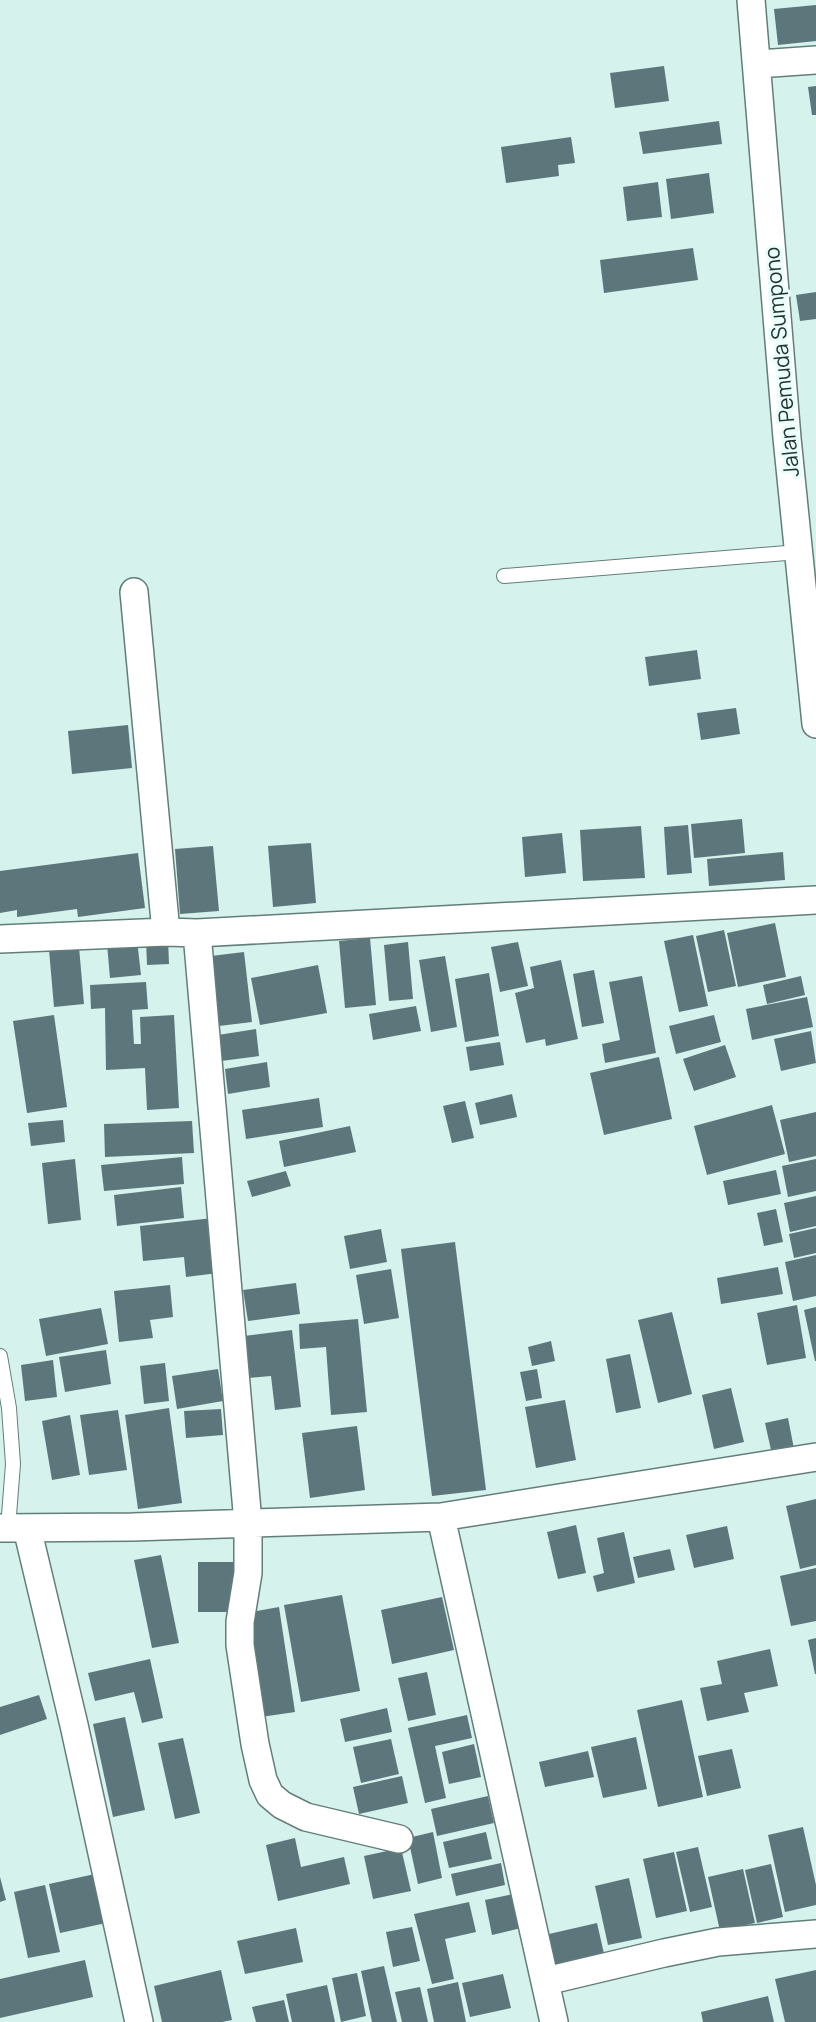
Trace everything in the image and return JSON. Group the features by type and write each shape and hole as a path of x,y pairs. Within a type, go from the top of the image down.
{"street":[{"name":"Jalan Pemuda Sumpono","path":"751,0 787,438 791,553 812,651 816,724"},
{"path":"757,64 816,60"},
{"path":"134,592 166,932"},
{"path":"0,939 166,932 197,933 816,900"},
{"path":"197,933 248,1523 248,1573 240,1622 240,1646 263,1780 270,1795 282,1805 306,1817 399,1839"},
{"path":"139,2022 76,1737 12,1528 441,1517 816,1457"},
{"path":"441,1517 554,2022"},
{"path":"546,1981 718,1942 816,1934"}],"lane":[{"path":"504,576 791,553"},
{"path":"0,1356 9,1407 13,1464 12,1528"}],"building":[{"path":"816,5 816,41 778,45 774,9"},
{"path":"664,66 669,101 615,108 610,73"},
{"path":"816,86 816,115 812,115 808,87"},
{"path":"719,121 722,144 643,154 639,132"},
{"path":"571,137 575,163 558,165 559,176 506,183 501,147"},
{"path":"709,173 714,213 671,219 666,179"},
{"path":"658,182 662,217 627,221 623,187"},
{"path":"693,248 698,280 604,293 600,260"},
{"path":"816,292 816,319 800,321 796,295"},
{"path":"697,650 701,679 649,686 645,657"},
{"path":"736,708 740,734 701,740 697,713"},
{"path":"128,725 132,768 72,774 68,731"},
{"path":"742,819 745,853 694,858 691,824"},
{"path":"688,825 692,873 667,875 664,827"},
{"path":"641,826 645,878 583,881 580,830"},
{"path":"562,833 566,873 525,877 522,837"},
{"path":"311,843 316,903 273,907 268,846"},
{"path":"213,846 219,911 180,914 175,849"},
{"path":"783,852 785,880 709,886 707,859"},
{"path":"138,853 145,908 78,917 77,909 17,917 17,910 0,913 0,871"},
{"path":"775,923 786,977 738,987 727,933"},
{"path":"724,930 736,986 708,992 696,936"},
{"path":"693,935 708,1006 679,1012 664,941"},
{"path":"370,938 376,1005 345,1008 339,941"},
{"path":"146,939 168,939 169,964 147,965"},
{"path":"137,940 141,975 110,978 107,944"},
{"path":"408,942 413,999 389,1001 384,945"},
{"path":"518,942 528,986 500,992 491,947"},
{"path":"79,947 84,1004 54,1007 49,950"},
{"path":"244,952 252,1022 219,1026 211,956"},
{"path":"445,956 457,1027 431,1032 419,960"},
{"path":"561,960 578,1039 546,1046 545,1039 526,1043 515,993 534,988 530,967"},
{"path":"318,965 327,1013 260,1025 251,978"},
{"path":"594,970 604,1023 582,1027 573,974"},
{"path":"489,973 499,1036 465,1042 455,979"},
{"path":"642,976 656,1053 605,1063 602,1044 620,1040 609,982"},
{"path":"801,976 805,995 767,1004 763,985"},
{"path":"146,982 148,1009 132,1010 134,1044 141,1044 140,1017 174,1015 179,1108 147,1110 145,1068 106,1070 105,1008 91,1009 90,985"},
{"path":"807,997 813,1027 752,1040 746,1009"},
{"path":"416,1006 421,1031 373,1040 369,1014"},
{"path":"54,1015 67,1107 27,1113 13,1021"},
{"path":"714,1015 721,1042 676,1054 669,1026"},
{"path":"256,1029 259,1056 221,1061 218,1035"},
{"path":"811,1031 816,1063 781,1071 774,1039"},
{"path":"500,1042 504,1065 470,1071 466,1047"},
{"path":"725,1045 736,1077 694,1091 683,1059"},
{"path":"659,1057 672,1119 604,1135 590,1073"},
{"path":"267,1062 270,1087 228,1094 225,1069"},
{"path":"512,1094 517,1117 480,1125 475,1103"},
{"path":"319,1098 323,1127 246,1139 242,1110"},
{"path":"465,1101 474,1138 452,1143 443,1106"},
{"path":"772,1105 785,1154 707,1175 694,1126"},
{"path":"816,1112 816,1156 789,1162 780,1120"},
{"path":"63,1120 65,1142 31,1146 28,1123"},
{"path":"192,1121 194,1153 105,1157 104,1124"},
{"path":"350,1126 356,1152 284,1167 279,1141"},
{"path":"182,1157 184,1184 104,1191 101,1165"},
{"path":"75,1159 81,1220 48,1224 42,1163"},
{"path":"816,1159 816,1191 788,1197 782,1166"},
{"path":"776,1170 781,1194 728,1205 723,1181"},
{"path":"286,1171 291,1186 252,1197 247,1181"},
{"path":"181,1187 184,1218 117,1226 114,1195"},
{"path":"816,1196 816,1226 790,1232 784,1203"},
{"path":"776,1209 783,1242 764,1246 757,1213"},
{"path":"213,1218 218,1273 186,1277 184,1257 143,1261 140,1226"},
{"path":"816,1228 816,1253 794,1258 789,1234"},
{"path":"381,1229 387,1262 350,1269 344,1236"},
{"path":"455,1242 486,1490 432,1496 401,1249"},
{"path":"816,1255 816,1296 793,1301 785,1262"},
{"path":"778,1267 783,1294 721,1304 717,1278"},
{"path":"391,1269 399,1318 364,1324 356,1275"},
{"path":"296,1283 300,1314 248,1321 243,1290"},
{"path":"170,1285 173,1317 150,1320 153,1338 119,1342 114,1291"},
{"path":"797,1305 806,1358 767,1365 757,1313"},
{"path":"816,1307 816,1361 815,1361 804,1310"},
{"path":"101,1308 108,1344 46,1356 39,1319"},
{"path":"672,1312 692,1394 658,1403 638,1320"},
{"path":"358,1319 367,1412 331,1415 326,1347 300,1349 299,1324"},
{"path":"292,1330 301,1407 275,1410 271,1376 249,1378 244,1336"},
{"path":"551,1341 555,1361 532,1366 528,1347"},
{"path":"106,1350 111,1384 65,1392 59,1357"},
{"path":"630,1354 641,1408 616,1413 606,1359"},
{"path":"53,1360 57,1397 25,1401 21,1365"},
{"path":"165,1363 169,1401 144,1404 140,1366"},
{"path":"218,1369 223,1401 177,1409 172,1376"},
{"path":"537,1369 542,1398 526,1401 520,1372"},
{"path":"731,1388 744,1442 714,1449 702,1395"},
{"path":"565,1400 576,1460 536,1468 525,1407"},
{"path":"169,1408 182,1503 138,1509 125,1415"},
{"path":"221,1409 223,1435 186,1438 184,1411"},
{"path":"118,1410 127,1470 89,1475 80,1415"},
{"path":"70,1415 80,1475 52,1480 42,1421"},
{"path":"788,1418 795,1454 773,1459 765,1423"},
{"path":"357,1426 365,1490 310,1498 302,1433"},
{"path":"816,1499 816,1565 800,1569 786,1506"},
{"path":"576,1525 586,1573 558,1579 547,1532"},
{"path":"727,1526 734,1559 694,1568 686,1535"},
{"path":"624,1532 635,1583 597,1592 593,1576 604,1573 597,1538"},
{"path":"670,1549 675,1570 638,1578 633,1557"},
{"path":"161,1555 179,1643 152,1648 134,1560"},
{"path":"198,1562 236,1562 236,1612 198,1612"},
{"path":"816,1568 816,1621 791,1626 780,1576"},
{"path":"342,1595 360,1691 301,1702 284,1605"},
{"path":"442,1597 454,1650 392,1664 381,1610"},
{"path":"279,1607 295,1712 261,1717 245,1613"},
{"path":"816,1638 816,1674 815,1674 808,1640"},
{"path":"770,1649 778,1686 744,1693 749,1712 707,1721 700,1688 722,1684 717,1661"},
{"path":"150,1659 163,1718 142,1723 134,1692 95,1701 88,1673"},
{"path":"427,1672 436,1715 408,1721 398,1678"},
{"path":"39,1695 47,1719 0,1735 0,1707"},
{"path":"682,1700 703,1797 658,1807 637,1710"},
{"path":"387,1708 392,1732 345,1742 340,1719"},
{"path":"467,1715 472,1738 435,1746 446,1798 425,1803 408,1728"},
{"path":"125,1717 145,1810 113,1817 93,1724"},
{"path":"636,1737 647,1789 603,1798 591,1747"},
{"path":"183,1738 200,1813 175,1819 158,1743"},
{"path":"391,1739 399,1774 361,1783 353,1747"},
{"path":"474,1744 481,1777 449,1784 442,1752"},
{"path":"732,1749 741,1788 707,1796 698,1756"},
{"path":"588,1751 594,1777 545,1787 539,1762"},
{"path":"402,1776 408,1803 359,1814 353,1787"},
{"path":"488,1796 494,1823 437,1836 431,1809"},
{"path":"803,1827 816,1885 816,1905 785,1912 768,1835"},
{"path":"433,1832 442,1878 418,1884 408,1838"},
{"path":"486,1832 492,1859 449,1868 443,1842"},
{"path":"295,1838 301,1867 344,1857 350,1884 278,1901 266,1845"},
{"path":"698,1847 712,1907 690,1912 676,1852"},
{"path":"401,1848 411,1891 373,1899 364,1856"},
{"path":"674,1852 687,1911 656,1918 643,1859"},
{"path":"501,1863 505,1885 456,1896 451,1874"},
{"path":"771,1864 783,1917 757,1923 745,1870"},
{"path":"743,1869 755,1923 720,1931 708,1877"},
{"path":"95,1874 106,1923 60,1933 49,1884"},
{"path":"0,1877 6,1900 0,1902"},
{"path":"629,1878 642,1938 608,1945 595,1886"},
{"path":"45,1885 60,1952 28,1958 14,1892"},
{"path":"513,1894 521,1928 492,1935 485,1900"},
{"path":"469,1902 476,1932 445,1939 454,1979 432,1984 414,1914"},
{"path":"597,1923 605,1958 556,1969 549,1934"},
{"path":"412,1927 420,1961 393,1967 386,1932"},
{"path":"296,1928 303,1962 245,1974 237,1941"},
{"path":"85,1960 93,1997 0,2018 0,1979"},
{"path":"384,1966 397,2022 372,2022 361,1971"},
{"path":"221,1970 232,2020 162,2022 154,1986"},
{"path":"816,1970 816,2022 785,2022 775,1979"},
{"path":"357,1973 366,2016 341,2022 332,1978"},
{"path":"503,1974 511,2008 470,2017 462,1983"},
{"path":"458,1982 466,2022 434,2022 427,1989"},
{"path":"327,1985 335,2022 292,2022 286,1994"},
{"path":"420,1987 428,2022 402,2022 395,1992"},
{"path":"768,1996 774,2022 703,2022 701,2012"},
{"path":"284,2000 289,2022 256,2022 252,2007"}]}
